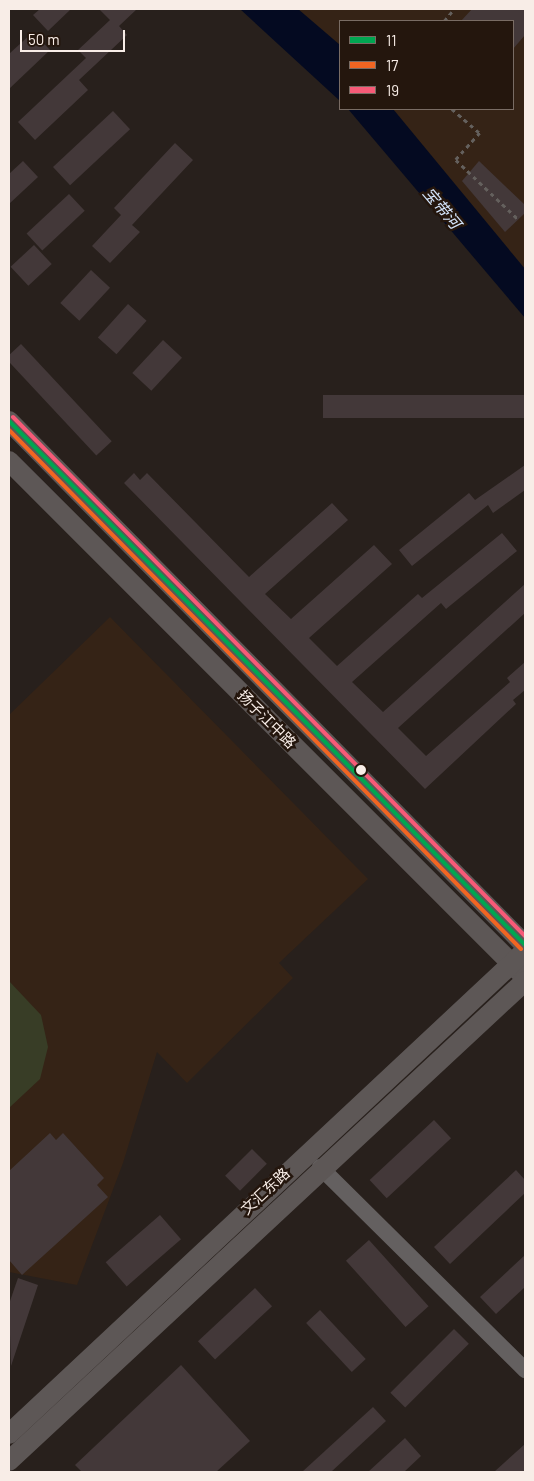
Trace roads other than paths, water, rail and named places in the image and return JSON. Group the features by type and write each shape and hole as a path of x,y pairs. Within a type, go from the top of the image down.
{"main road":[{"name":"扬子江中路","path":"9,421 525,945"},
{"name":"扬子江中路","path":"9,461 522,968"},
{"name":"文汇东路","path":"9,1461 320,1167 522,968"},
{"name":"文汇东路","path":"9,1434 522,968"}],"street":[{"path":"320,1167 525,1370"}],"water":[{"path":"240,9 298,9 339,44 339,100"},
{"name":"宝带河","path":"349,110 394,110 525,269 525,318"}]}
